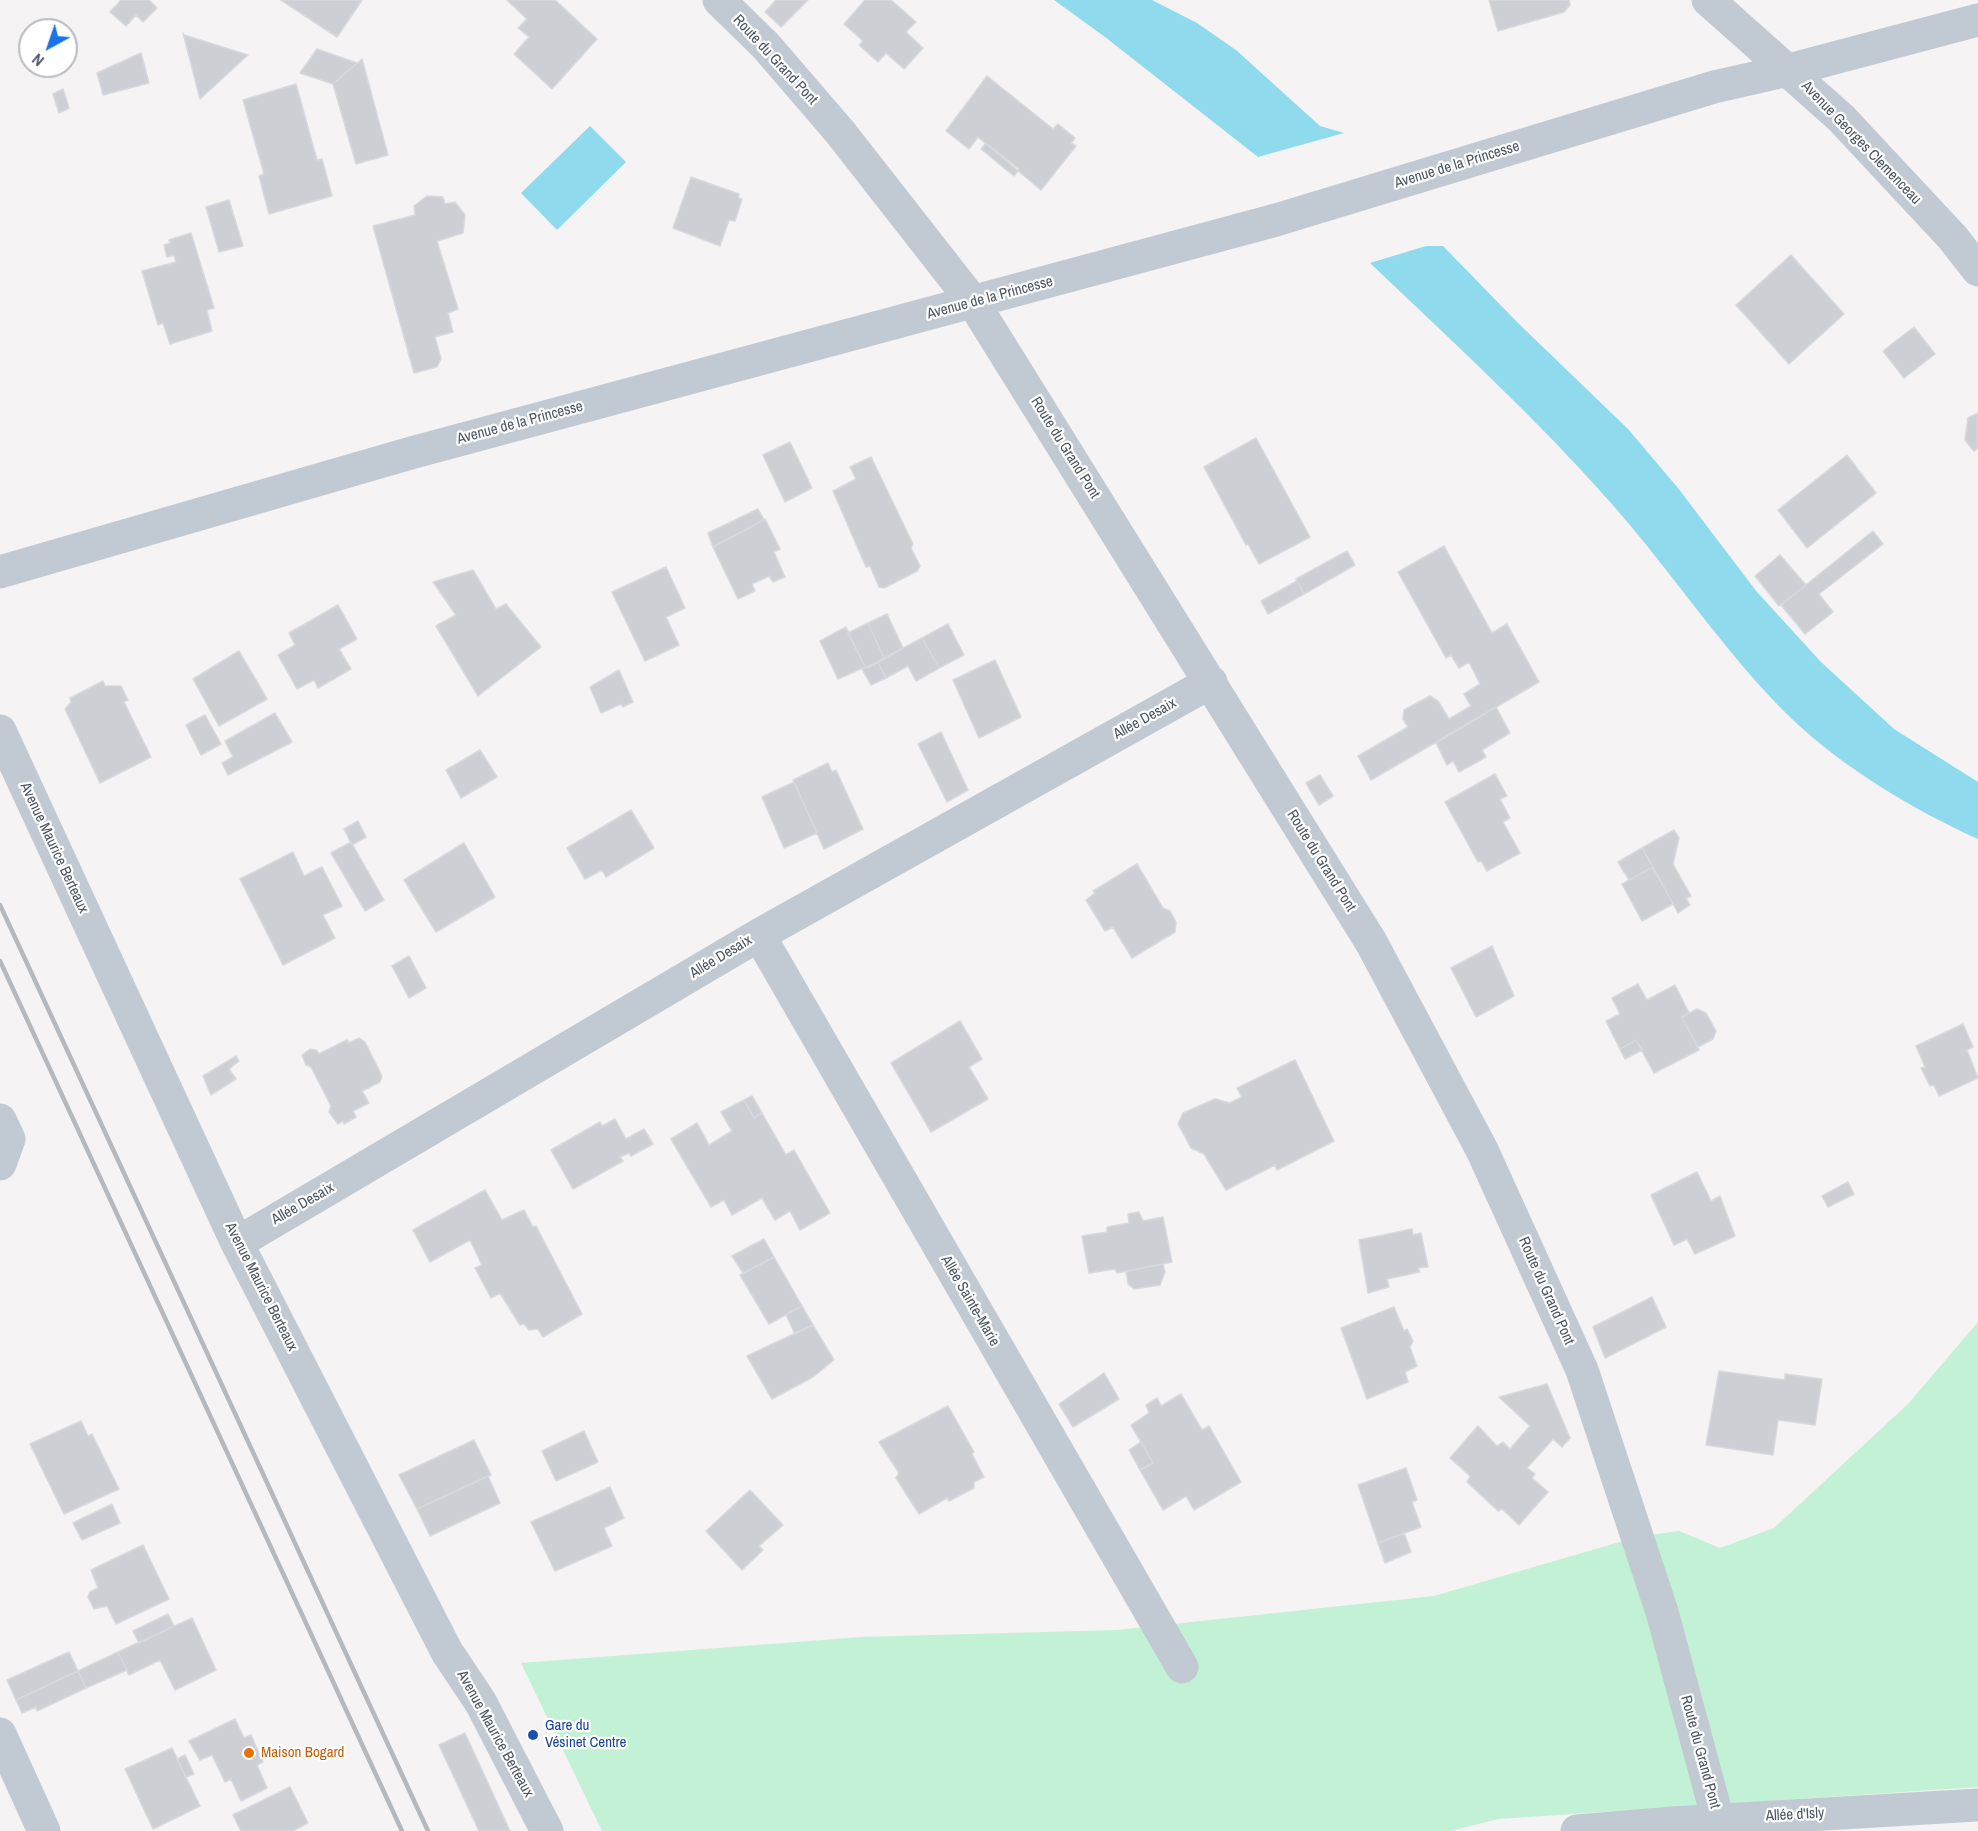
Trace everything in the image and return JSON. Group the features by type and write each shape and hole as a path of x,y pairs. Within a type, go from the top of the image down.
{"street":[{"name":"Route du Grand Pont","path":"719,0 766,46 840,132 973,302 1211,682 1382,963 1482,1150 1577,1359 1662,1612 1720,1825"},
{"name":"Avenue Georges Clemenceau","path":"1708,0 1841,118 1953,238 1978,270"},
{"name":"Avenue de la Princesse","path":"0,572 411,453 1276,220 1714,87 1789,70 1978,20"},
{"name":"Allée Desaix","path":"237,1243 759,935 1211,682"},
{"name":"Avenue Maurice Berteaux","path":"0,731 237,1243 447,1652 481,1703 547,1831"},
{"name":"Allée Sainte-Marie","path":"759,935 1182,1666"},
{"path":"0,1734 44,1831"},
{"name":"Allée d'Isly","path":"1577,1831 1720,1825 1978,1805"}],"green space":[{"path":"1978,1322 1978,1787 1498,1819 1451,1831 602,1831 521,1663 862,1637 1117,1630 1434,1596 1637,1537 1679,1531 1720,1548 1774,1528 1908,1404"}],"water":[{"path":"1054,0 1152,0 1197,23 1236,50 1320,126 1344,133 1258,157"},
{"path":"590,126 626,162 557,230 521,193"},
{"path":"1426,246 1443,246 1518,323 1628,429 1678,488 1757,592 1821,662 1894,729 1978,782 1978,839 1929,815 1856,771 1792,719 1744,668 1634,530 1582,471 1493,380 1370,263"}],"building":[{"path":"121,0 149,0 157,8 143,22 136,15 126,26 110,12"},
{"path":"281,0 362,0 337,37"},
{"path":"507,0 555,0 597,39 552,89 514,54 529,37 518,28 527,19"},
{"path":"776,0 808,0 781,27 765,12"},
{"path":"865,0 891,0 916,22 906,32 923,48 904,69 886,53 878,62 859,45 863,41 844,24"},
{"path":"1489,0 1569,0 1570,5 1564,12 1498,31"},
{"path":"183,33 184,35 248,55 200,99"},
{"path":"317,49 357,63 333,84 300,73"},
{"path":"141,53 149,83 103,95 97,73"},
{"path":"362,59 388,155 356,164 333,84"},
{"path":"987,76 1053,129 1058,124 1075,138 1071,143 1076,146 1041,190 978,137 969,149 946,131"},
{"path":"296,84 317,160 322,159 332,196 269,214 259,176 264,174 243,100"},
{"path":"63,89 69,108 59,113 53,94"},
{"path":"986,143 1019,169 1014,176 981,149"},
{"path":"691,177 739,194 738,198 742,199 735,221 729,220 720,246 673,228"},
{"path":"427,196 443,197 445,204 455,202 465,215 463,233 437,241 458,309 448,313 453,332 435,337 441,359 437,367 414,373 373,226 415,215 414,206"},
{"path":"229,200 243,246 219,252 206,207"},
{"path":"191,233 214,308 207,310 212,331 170,344 163,323 158,325 142,271 176,262 174,255 167,257 164,245 171,243 169,240"},
{"path":"1791,255 1844,314 1789,364 1736,305"},
{"path":"1914,327 1935,354 1904,378 1883,351"},
{"path":"1978,413 1978,448 1974,451 1965,440 1968,418"},
{"path":"1256,438 1310,537 1259,564 1248,544 1246,545 1204,467"},
{"path":"790,442 812,488 785,502 763,455"},
{"path":"1847,455 1876,493 1807,548 1778,510"},
{"path":"871,457 913,544 911,548 920,566 917,571 884,588 879,587 870,566 866,567 833,491 856,479 850,467"},
{"path":"758,509 764,520 713,547 708,533"},
{"path":"765,519 780,549 774,552 785,577 773,582 769,576 752,584 755,591 738,599 713,547"},
{"path":"1873,531 1883,544 1819,594 1833,612 1805,634 1781,605"},
{"path":"1444,546 1492,633 1507,624 1539,682 1371,780 1358,756 1408,727 1403,719 1404,710 1430,696 1438,701 1449,719 1471,706 1464,694 1480,684 1469,662 1459,668 1451,655 1446,658 1398,572"},
{"path":"1347,551 1355,565 1304,594 1296,579"},
{"path":"1780,555 1806,585 1779,606 1755,576"},
{"path":"666,567 685,608 666,617 679,645 645,661 612,592"},
{"path":"473,570 496,609 506,604 541,647 478,696 436,626 456,615 433,582"},
{"path":"1297,581 1304,594 1268,614 1261,601"},
{"path":"338,605 357,639 339,649 351,669 318,688 314,680 297,689 278,655 295,645 289,633"},
{"path":"887,614 903,648 884,658 868,623"},
{"path":"868,623 884,658 868,668 865,667 848,633"},
{"path":"948,624 964,655 939,668 922,638"},
{"path":"846,627 865,667 838,679 820,641"},
{"path":"922,638 939,668 916,681 908,666 886,678 878,662"},
{"path":"239,651 267,699 219,726 193,679"},
{"path":"995,660 1021,717 979,738 953,680"},
{"path":"878,662 886,678 871,685 862,669"},
{"path":"619,670 633,702 623,707 621,704 601,713 590,687"},
{"path":"103,681 105,686 121,686 128,700 124,702 151,757 100,783 65,709 71,702 70,698"},
{"path":"1496,707 1510,733 1482,750 1486,757 1459,772 1453,761 1447,765 1436,743"},
{"path":"275,713 292,742 228,775 222,763 233,757 225,741"},
{"path":"205,715 221,744 201,755 186,725"},
{"path":"941,732 968,790 947,802 918,744"},
{"path":"480,750 497,777 461,798 446,770"},
{"path":"828,763 832,772 836,770 863,829 824,849 793,780"},
{"path":"1495,774 1507,796 1500,799 1510,818 1503,822 1520,853 1487,871 1481,861 1478,862 1445,802"},
{"path":"1320,775 1333,796 1319,805 1306,783"},
{"path":"794,782 817,833 784,848 762,797"},
{"path":"631,810 654,848 606,877 602,870 585,879 567,848"},
{"path":"358,821 366,837 352,845 344,829"},
{"path":"1674,830 1679,838 1673,864 1691,896 1686,899 1690,905 1678,913 1642,848"},
{"path":"351,842 384,900 365,911 331,853"},
{"path":"464,843 495,897 436,932 404,880"},
{"path":"1642,848 1653,867 1629,880 1618,862"},
{"path":"293,852 304,876 322,867 342,906 323,915 335,938 283,965 240,879"},
{"path":"1137,864 1163,908 1170,911 1176,922 1175,932 1132,958 1113,927 1105,931 1086,900 1095,893 1093,891"},
{"path":"1653,867 1673,904 1642,921 1622,884"},
{"path":"1492,946 1514,996 1476,1017 1451,968"},
{"path":"409,956 426,988 409,998 392,966"},
{"path":"1638,984 1647,1000 1675,985 1689,1013 1682,1017 1699,1050 1654,1073 1636,1040 1620,1049 1606,1021 1620,1014 1612,998"},
{"path":"1697,1009 1706,1013 1716,1031 1713,1039 1698,1047 1682,1017"},
{"path":"960,1021 982,1059 969,1067 988,1099 931,1132 891,1063"},
{"path":"1963,1024 1973,1047 1967,1050 1978,1078 1939,1096 1934,1085 1930,1086 1921,1068 1925,1067 1916,1046"},
{"path":"359,1038 365,1042 382,1076 380,1082 362,1091 369,1103 353,1111 356,1117 344,1124 343,1121 338,1124 329,1112 331,1106 311,1067 306,1065 302,1055 310,1049 316,1050 319,1054 347,1040 349,1043"},
{"path":"1636,1040 1642,1050 1625,1059 1620,1049"},
{"path":"236,1056 239,1061 229,1069 236,1079 211,1095 203,1076"},
{"path":"1295,1060 1334,1141 1277,1170 1275,1165 1226,1190 1204,1154 1191,1148 1178,1124 1183,1113 1215,1099 1230,1103 1242,1097 1237,1088"},
{"path":"752,1096 762,1113 754,1118 744,1100"},
{"path":"744,1100 754,1118 762,1113 786,1155 794,1150 830,1213 800,1230 790,1211 775,1220 762,1198 732,1215 724,1200 711,1207 671,1139 697,1123 709,1145 732,1131 721,1112"},
{"path":"615,1119 626,1139 644,1129 653,1144 631,1156 629,1153 620,1157 623,1161 573,1189 551,1150 600,1122 602,1126"},
{"path":"1697,1172 1711,1201 1720,1196 1735,1236 1695,1254 1687,1239 1674,1245 1651,1195"},
{"path":"1848,1182 1854,1194 1828,1207 1822,1196"},
{"path":"485,1190 502,1220 524,1210 533,1227 536,1226 582,1314 543,1337 538,1329 529,1330 524,1324 520,1325 500,1293 491,1298 475,1268 482,1265 470,1240 430,1262 413,1230"},
{"path":"1139,1212 1143,1221 1163,1217 1172,1262 1117,1273 1115,1269 1089,1273 1082,1236 1107,1232 1107,1227 1129,1223 1128,1214"},
{"path":"1412,1229 1413,1235 1421,1233 1428,1267 1418,1268 1420,1272 1387,1279 1389,1287 1368,1293 1359,1240"},
{"path":"764,1239 774,1257 743,1273 732,1256"},
{"path":"774,1257 802,1306 769,1324 740,1275"},
{"path":"1163,1264 1165,1272 1160,1285 1134,1289 1128,1284 1126,1271"},
{"path":"1652,1297 1666,1327 1605,1358 1593,1327"},
{"path":"802,1306 813,1325 795,1334 786,1315"},
{"path":"1394,1307 1404,1331 1407,1329 1413,1341 1410,1347 1417,1366 1405,1372 1408,1382 1367,1399 1341,1328"},
{"path":"813,1325 834,1360 813,1377 772,1399 747,1356"},
{"path":"1719,1371 1785,1380 1785,1374 1822,1379 1815,1425 1778,1420 1773,1455 1706,1445"},
{"path":"1104,1373 1119,1399 1073,1427 1059,1404"},
{"path":"1547,1384 1570,1438 1562,1447 1553,1439 1527,1468 1535,1474 1532,1478 1548,1492 1519,1525 1502,1509 1498,1511 1467,1482 1470,1476 1450,1458 1478,1426 1497,1446 1503,1442 1510,1449 1530,1426 1499,1397"},
{"path":"1181,1394 1202,1430 1209,1426 1241,1482 1194,1510 1186,1496 1163,1510 1140,1470 1153,1463 1131,1425 1149,1413 1146,1405 1157,1398 1161,1406"},
{"path":"948,1406 974,1452 972,1454 984,1477 974,1482 974,1488 949,1501 947,1498 919,1514 896,1478 899,1473 879,1442"},
{"path":"81,1421 88,1436 92,1434 119,1489 64,1514 30,1444"},
{"path":"584,1431 598,1462 556,1481 542,1451"},
{"path":"474,1440 491,1475 417,1509 399,1475"},
{"path":"1141,1442 1153,1463 1140,1470 1129,1450"},
{"path":"1406,1468 1417,1500 1412,1502 1421,1527 1378,1543 1358,1485"},
{"path":"488,1476 500,1503 430,1536 417,1509"},
{"path":"610,1487 624,1518 604,1528 612,1546 555,1571 531,1522"},
{"path":"750,1490 783,1525 759,1546 763,1550 742,1570 706,1531"},
{"path":"112,1504 120,1523 82,1540 73,1523"},
{"path":"1404,1533 1411,1552 1385,1563 1378,1543"},
{"path":"143,1545 169,1599 116,1624 107,1606 94,1609 88,1597 90,1592 98,1588 91,1570"},
{"path":"168,1614 174,1626 139,1643 133,1631"},
{"path":"192,1618 216,1670 175,1690 160,1660 129,1675 118,1652"},
{"path":"69,1652 78,1671 16,1700 7,1680"},
{"path":"118,1652 127,1670 86,1688 78,1671"},
{"path":"78,1671 86,1688 37,1711 36,1707 22,1713 16,1700"},
{"path":"235,1719 244,1738 251,1735 263,1762 257,1765 267,1788 241,1801 231,1779 225,1782 212,1755 200,1760 189,1741"},
{"path":"465,1733 510,1831 479,1831 439,1745"},
{"path":"172,1748 200,1806 153,1829 125,1769"},
{"path":"185,1755 194,1774 186,1777 177,1759"},
{"path":"290,1787 308,1823 293,1831 241,1831 233,1815"}],"railway":[{"path":"0,905 428,1831"},
{"path":"0,961 402,1831"}],"place":[{"name":"Gare du Vésinet Centre","path":"533,1735"},
{"name":"Maison Bogard","path":"249,1753"}]}
